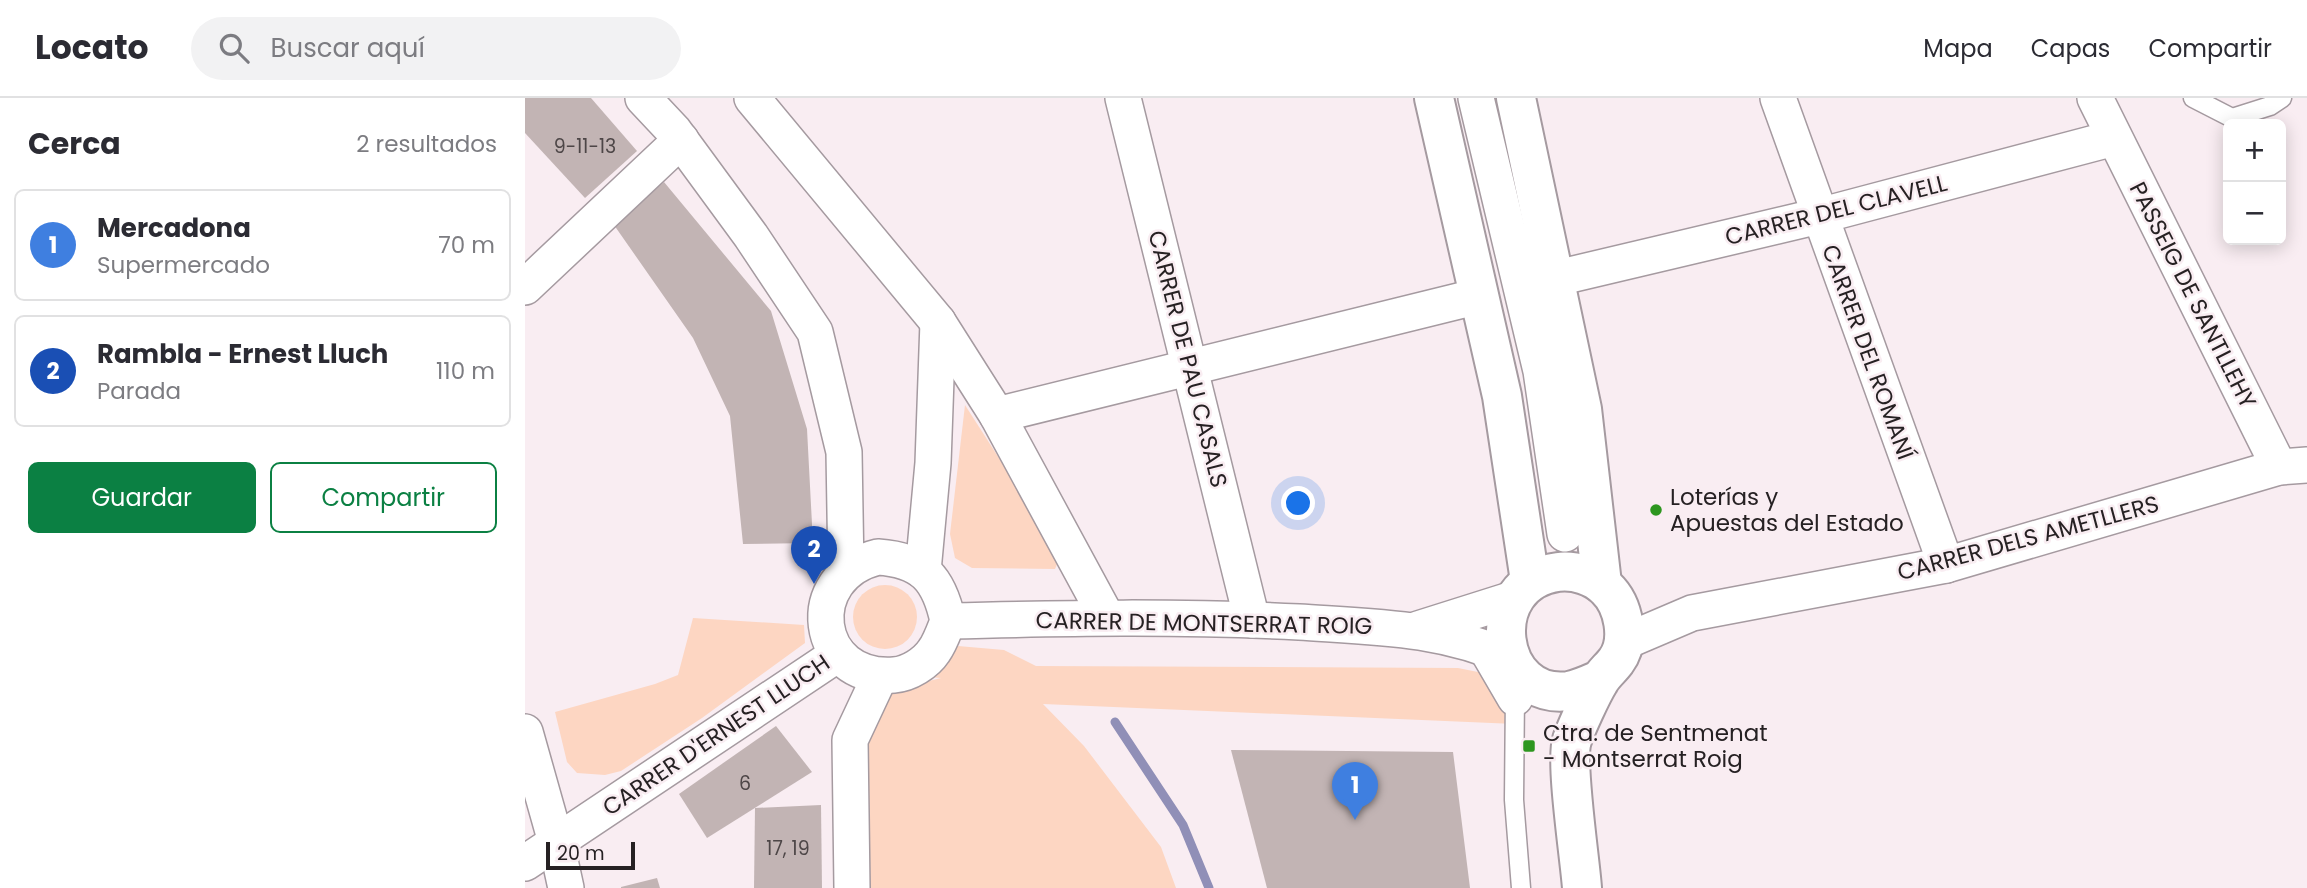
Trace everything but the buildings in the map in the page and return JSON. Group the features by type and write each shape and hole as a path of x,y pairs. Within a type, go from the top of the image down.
{"street":[{"path":"643,98 681,140 815,332 844,452 846,571"},
{"path":"752,98 939,322 997,415 1106,616"},
{"name":"CARRER DE PAU CASALS","path":"1123,98 1252,620"},
{"path":"1434,98 1503,396 1522,590"},
{"path":"1476,98 1541,371 1565,534"},
{"path":"1516,98 1557,278 1582,409 1608,591 1624,624 1624,642 1618,660 1599,680 1572,740 1582,888"},
{"name":"CARRER DEL ROMANÍ","path":"1779,98 1946,565"},
{"name":"PASSEIG DE SANTLLEHY","path":"2095,98 2114,138 2293,466"},
{"name":"CARRER DEL CLAVELL","path":"1557,278 1819,216 2114,138"},
{"path":"525,287 681,140"},
{"path":"997,415 1479,296"},
{"path":"923,571 933,463 939,322"},
{"name":"CARRER DELS AMETLLERS","path":"1624,642 1692,613 1946,565 2293,466"},
{"path":"878,557 899,559 923,571 935,583 948,621 934,651 920,666 901,675 880,676 853,668 838,654 827,634 825,608 832,589 846,571 878,557"},
{"path":"1572,740 1515,672 1504,627 1522,590 1546,574 1567,571 1583,574 1608,591"},
{"name":"CARRER DE MONTSERRAT ROIG","path":"1418,629 1522,590"},
{"name":"CARRER DELS AMETLLERS","path":"1608,591 1641,608 1692,613"},
{"name":"CARRER DE MONTSERRAT ROIG","path":"948,621 1106,616 1418,629 1515,672"},
{"name":"CARRER D'ERNEST LLUCH","path":"525,863 838,654"},
{"path":"1515,672 1571,691 1599,680"},
{"path":"852,888 850,740 880,676"},
{"path":"525,732 566,888"}],"lane":[{"path":"2193,98 2232,118 2270,106 2282,98"},
{"path":"1515,672 1514,800 1521,888"}],"shaded area":[{"path":"965,405 1061,555 1055,569 972,568 955,558 950,534"},
{"path":"885,585 903,591 911,599 917,617 911,635 903,643 885,649 867,643 859,635 853,617 859,599 867,591"},
{"path":"693,618 804,625 805,643 702,718 621,771 605,775 577,773 567,762 555,712 678,675"},
{"path":"958,646 1004,650 1036,666 1458,668 1488,674 1515,724 1043,704 1084,746 1161,847 1176,888 865,888 862,745 893,690 941,678 901,675 934,651"}],"waterway":[{"path":"1115,722 1183,825 1209,888"}],"place":[{"name":"Loterías y Apuestas del Estado","path":"1656,510"},
{"name":"Rambla - Ernest Lluch","path":"814,584"},
{"name":"Ctra. de Sentmenat - Montserrat Roig","path":"1529,746"},
{"name":"Mercadona","path":"1355,820"}]}
